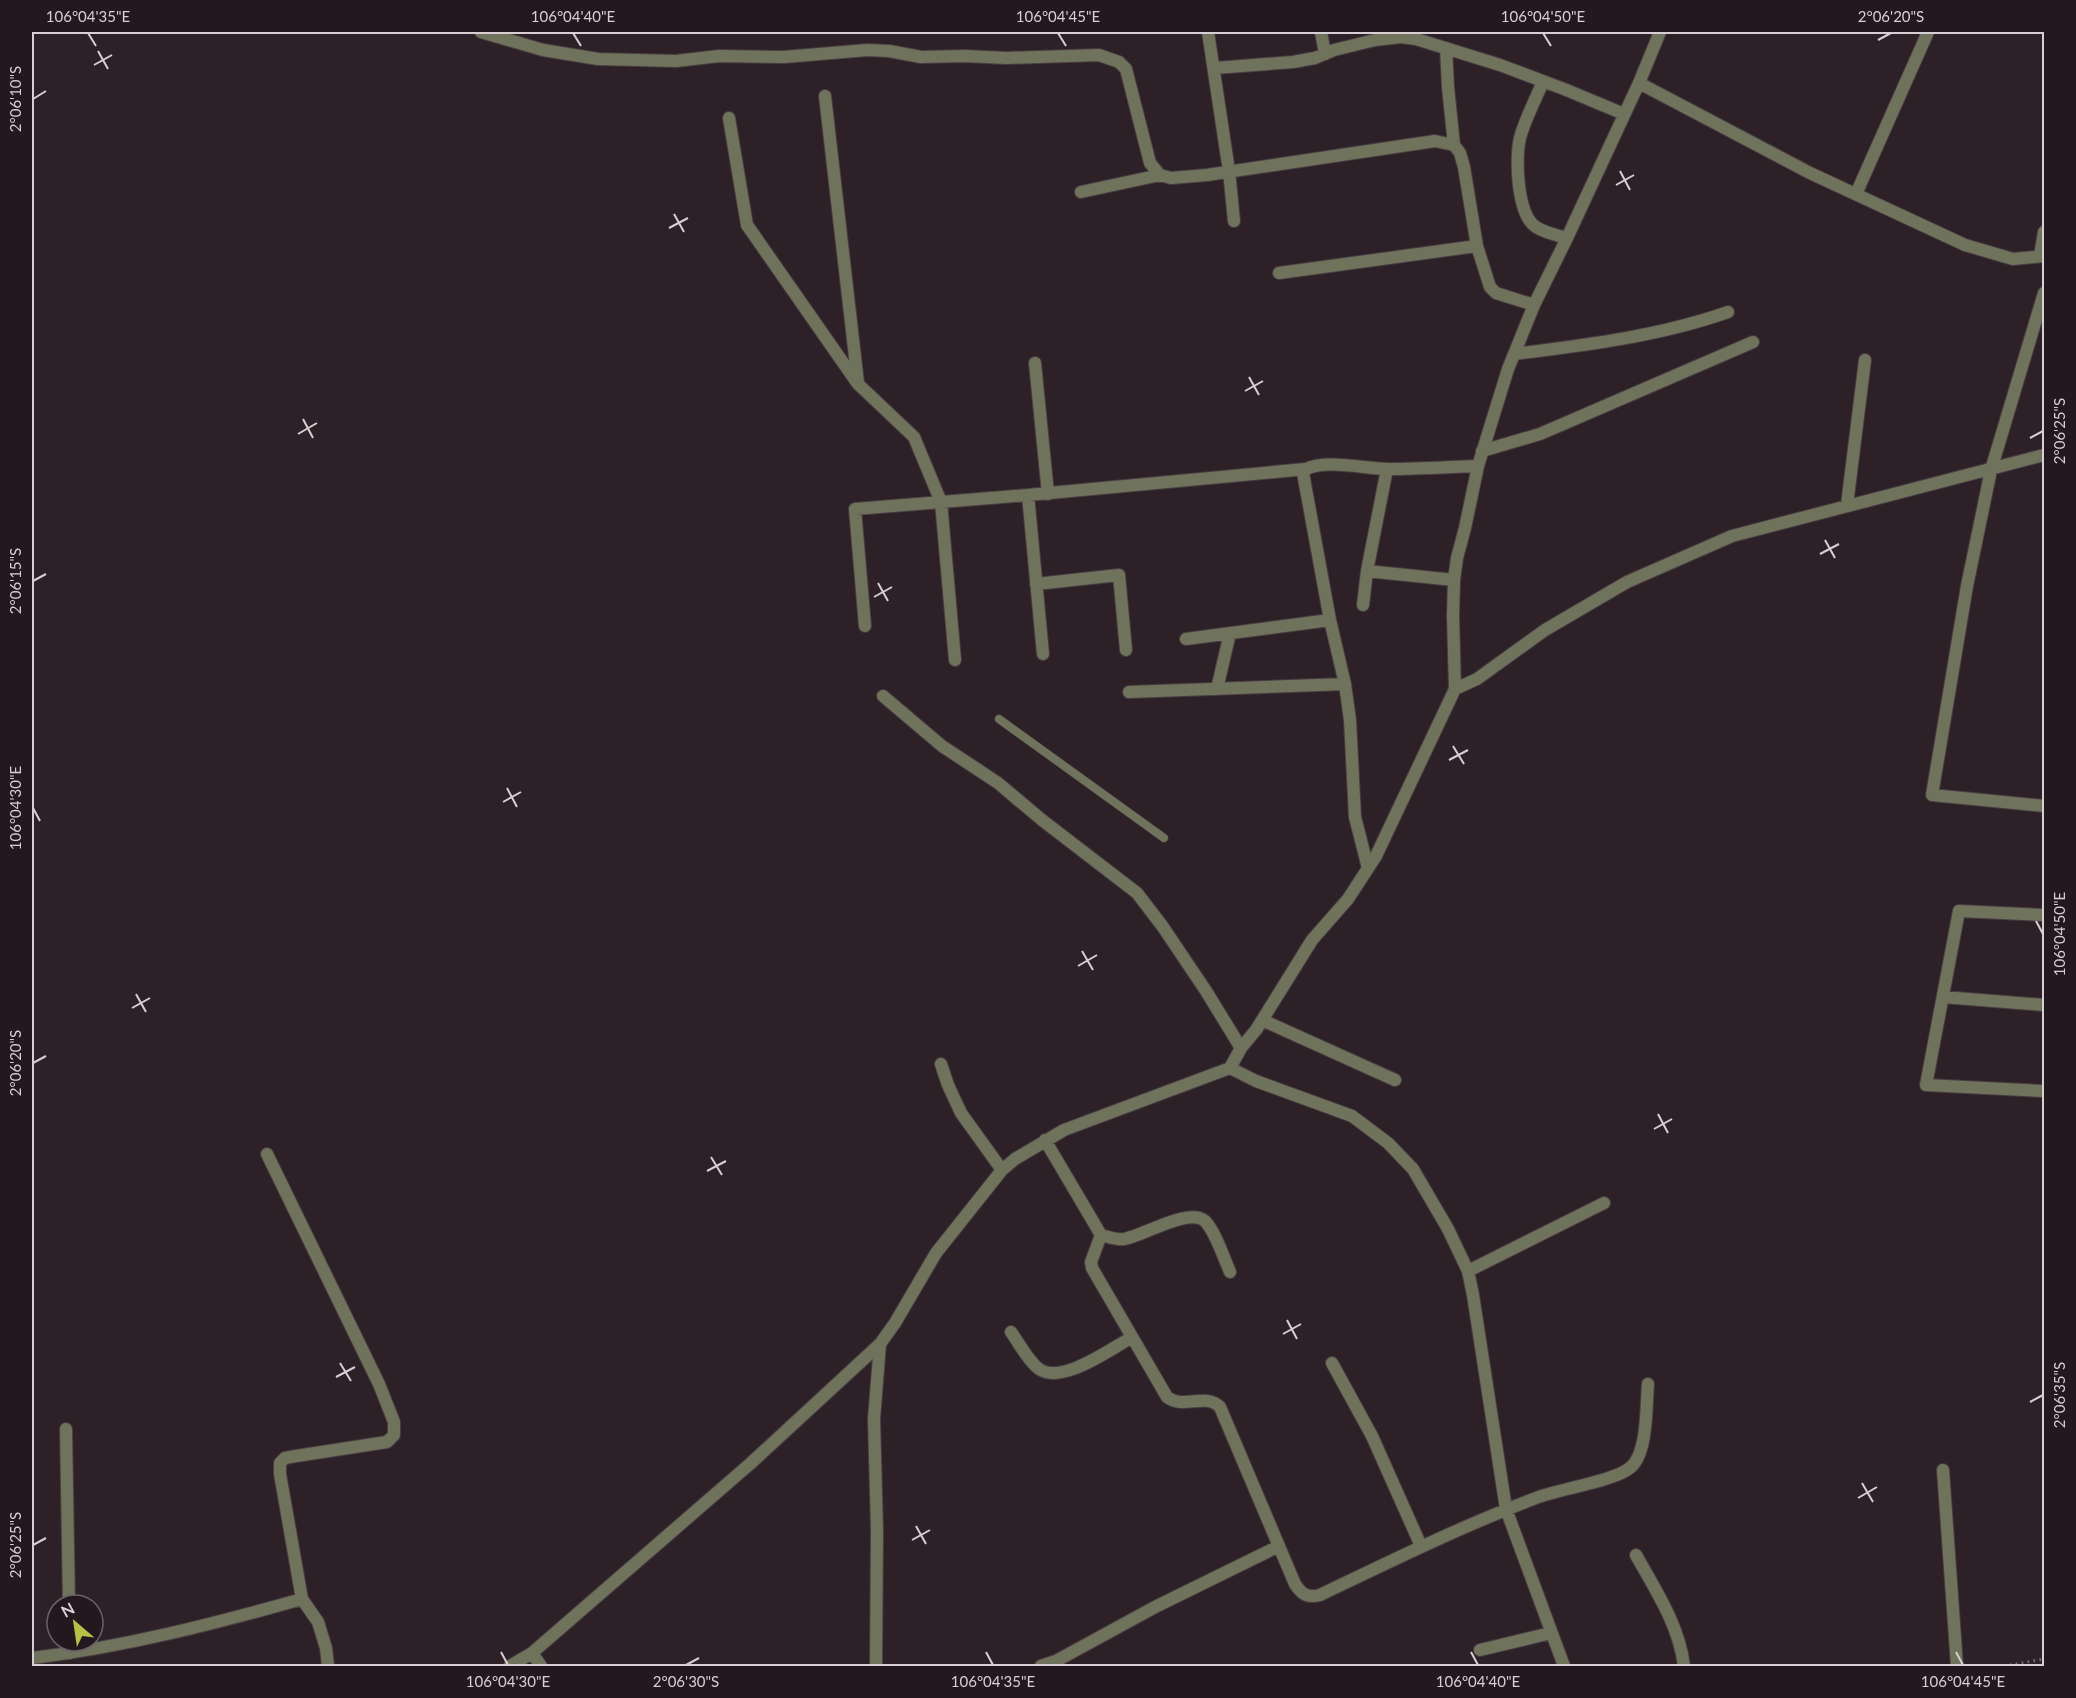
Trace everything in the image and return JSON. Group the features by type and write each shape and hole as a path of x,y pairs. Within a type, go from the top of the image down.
{"street":[{"path":"481,32 543,50 598,59 676,61 719,56 784,57 867,50 890,51 921,57 1006,58 1099,55 1119,62 1125,69 1150,163 1160,175"},
{"path":"1208,32 1215,68 1234,221"},
{"path":"1321,32 1325,54"},
{"path":"510,1666 532,1653 751,1463 880,1344 936,1253 1002,1170 1015,1159 1064,1130 1230,1068 1312,940 1348,899 1368,868 1390,830 1455,689 1454,580 1482,451 1514,354 1534,305 1639,83 1660,32"},
{"path":"1856,194 1928,32"},
{"path":"1215,68 1293,62 1402,34 1543,81 1624,114"},
{"path":"1446,48 1454,145 1460,153 1464,166 1477,246 1488,283 1493,291 1534,305"},
{"path":"1543,81 1520,138 1519,181 1523,206 1527,216 1537,228 1567,238"},
{"path":"1639,83 1809,173 1965,245 2013,259 2042,256 2044,232"},
{"path":"825,96 858,384"},
{"path":"729,118 747,225 858,384 914,436 941,502 955,660"},
{"path":"1081,192 1160,175 1171,178 1229,171 1435,141 1454,145"},
{"path":"1279,273 1477,246"},
{"path":"2044,292 1991,470 1967,586 1932,795 2044,806"},
{"path":"1514,354 1564,348 1671,329 1728,312"},
{"path":"1482,451 1540,434 1753,342"},
{"path":"1847,506 1865,360"},
{"path":"1035,363 1048,494"},
{"path":"1455,689 1477,679 1545,630 1627,582 1732,536 2044,455"},
{"path":"865,626 855,509 1048,494 1306,469 1315,466 1387,469 1478,466"},
{"path":"1306,469 1303,478 1330,620 1345,684 1350,720 1355,818 1368,868"},
{"path":"1363,605 1367,571 1387,469"},
{"path":"1028,495 1043,654"},
{"path":"1367,571 1454,580"},
{"path":"1036,584 1119,576 1126,650"},
{"path":"1186,639 1330,620"},
{"path":"1217,689 1230,633"},
{"path":"1129,692 1345,684"},
{"path":"883,696 942,747 998,783 1137,893 1206,991 1241,1048"},
{"path":"2044,915 1959,911 1926,1085 2044,1091"},
{"path":"1943,997 2044,1005"},
{"path":"1262,1020 1395,1080"},
{"path":"941,1064 961,1113 1002,1170"},
{"path":"1230,1068 1256,1081 1352,1116 1388,1143 1413,1169 1448,1229 1468,1271 1506,1509 1564,1666"},
{"path":"1045,1140 1101,1235 1114,1239 1125,1239 1179,1219 1196,1217 1204,1220 1210,1229 1230,1272"},
{"path":"267,1154 379,1384 394,1422 394,1435 387,1442 285,1458 280,1462 280,1474 302,1599 318,1622 323,1635 328,1666"},
{"path":"1468,1271 1604,1203"},
{"path":"1101,1235 1091,1262 1092,1268 1131,1338 1167,1397 1174,1402 1182,1403 1207,1400 1216,1402 1220,1407 1278,1546 1300,1592 1312,1597 1506,1509 1540,1496 1616,1475 1631,1468 1642,1448 1648,1384"},
{"path":"1011,1332 1037,1368 1047,1374 1059,1374 1074,1369 1131,1338"},
{"path":"876,1666 877,1530 874,1419 880,1344"},
{"path":"1332,1363 1372,1436 1421,1546"},
{"path":"66,1430 69,1593"},
{"path":"1943,1470 1957,1666"},
{"path":"1041,1666 1056,1661 1155,1607 1278,1546"},
{"path":"1636,1555 1669,1615 1682,1652 1684,1666"},
{"path":"105,1643 176,1634 302,1599"},
{"path":"1480,1650 1551,1633"},
{"path":"32,1658 49,1653"},
{"path":"532,1653 541,1666"}],"lane":[{"path":"999,719 1164,838"}],"path":[{"path":"2004,1666 2044,1659"}]}
